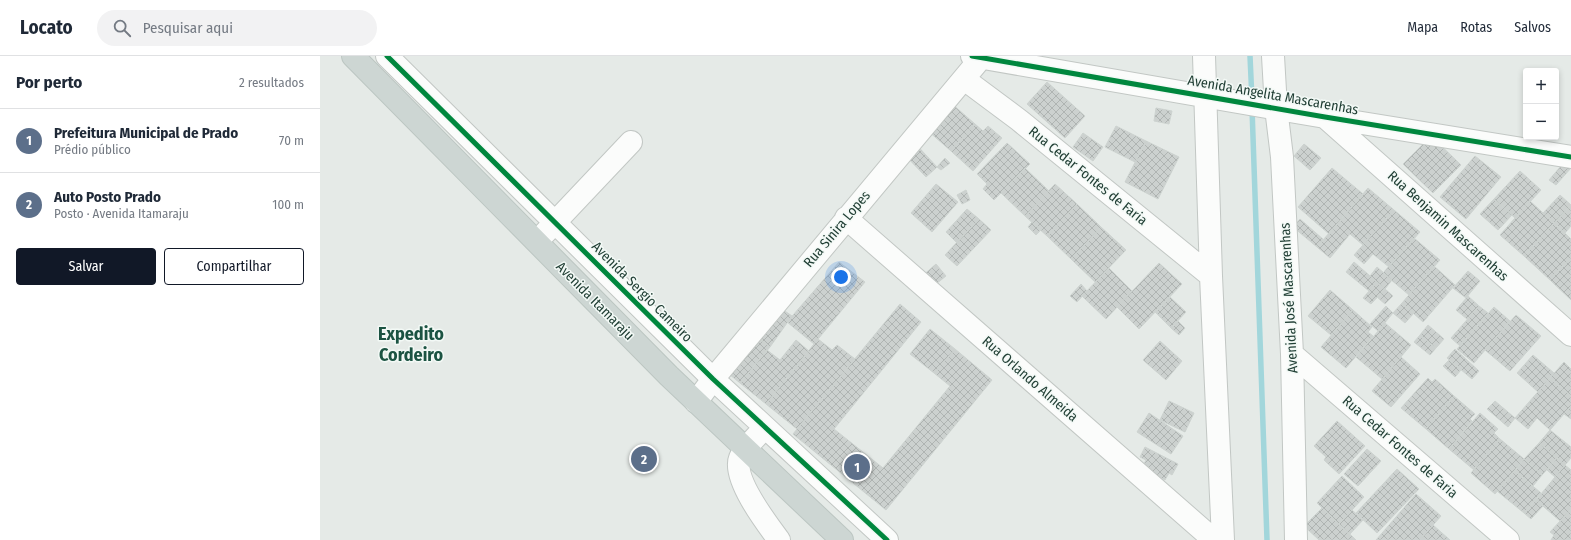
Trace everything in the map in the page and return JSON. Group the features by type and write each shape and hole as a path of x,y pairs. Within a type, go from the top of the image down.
{"main road":[{"name":"Avenida Itamaraju","path":"353,56 696,402 842,540"}],"street":[{"name":"Avenida Sergio Cameiro","path":"387,56 713,379 887,540"},
{"path":"1204,56 1215,98 1210,276 1223,540"},
{"name":"Avenida José Mascarenhas","path":"1273,56 1271,107 1282,157 1292,354 1296,540"},
{"name":"Avenida Angelita Mascarenhas","path":"976,57 1325,117 1571,156"},
{"name":"Rua Sinira Lopes","path":"696,402 713,379 846,218 964,79 976,57"},
{"name":"Rua Cedar Fontes de Faria","path":"964,79 1019,120 1210,276"},
{"name":"Rua Benjamin Mascarenhas","path":"1325,117 1571,335"},
{"path":"536,242 555,224 631,142"},
{"name":"Rua Orlando Almeida","path":"846,218 1214,540"},
{"name":"Rua Cedar Fontes de Faria","path":"1292,354 1508,540"},
{"path":"765,428 746,449 740,459 739,468 741,479 756,508 779,540"}],"building":[{"path":"1047,82 1085,116 1065,138 1027,104"},
{"path":"951,103 975,124 951,151 927,130"},
{"path":"1156,108 1172,111 1169,124 1154,121"},
{"path":"975,124 983,131 988,126 1002,138 973,171 951,151"},
{"path":"1116,126 1146,141 1135,162 1105,147"},
{"path":"1083,133 1103,147 1093,161 1073,147"},
{"path":"1431,136 1461,165 1433,193 1403,164"},
{"path":"913,141 937,167 926,177 902,152"},
{"path":"1146,141 1179,157 1158,199 1125,182"},
{"path":"1007,143 1030,164 994,200 983,189 987,184 977,174"},
{"path":"1304,144 1321,158 1310,170 1294,156"},
{"path":"1475,156 1501,177 1466,219 1440,197"},
{"path":"945,158 950,163 941,170 937,167"},
{"path":"1567,159 1571,163 1571,168 1556,185 1549,180"},
{"path":"1025,168 1049,191 1025,216 1001,193"},
{"path":"1332,168 1363,194 1329,234 1298,207"},
{"path":"1520,171 1541,190 1515,218 1494,199"},
{"path":"936,184 958,202 932,232 911,213"},
{"path":"1055,184 1077,204 1047,236 1025,216"},
{"path":"1368,188 1394,210 1363,245 1350,234 1330,258 1317,247"},
{"path":"966,190 970,200 962,204 957,195"},
{"path":"1560,195 1571,205 1554,223 1543,213"},
{"path":"1494,199 1512,215 1498,230 1480,214"},
{"path":"1530,201 1554,223 1524,256 1500,235"},
{"path":"1077,204 1101,227 1071,259 1047,236"},
{"path":"1571,205 1571,226 1565,233 1554,223"},
{"path":"967,209 979,219 957,243 946,232"},
{"path":"1394,210 1420,232 1389,267 1373,254 1364,264 1354,255"},
{"path":"979,219 991,230 957,266 945,255"},
{"path":"1300,219 1324,240 1317,247 1293,227"},
{"path":"1032,222 1041,230 1036,235 1028,227"},
{"path":"1554,223 1571,239 1571,257 1550,280 1524,256"},
{"path":"1101,227 1126,250 1095,282 1071,259"},
{"path":"1414,238 1440,260 1409,295 1383,273"},
{"path":"1571,257 1571,300 1550,280"},
{"path":"839,262 865,282 814,344 787,322"},
{"path":"1354,262 1377,282 1369,291 1346,272"},
{"path":"1159,263 1182,284 1139,329 1117,307"},
{"path":"936,264 946,276 931,288 921,277"},
{"path":"1434,266 1455,285 1423,322 1402,303"},
{"path":"1377,267 1392,280 1385,289 1370,276"},
{"path":"1109,268 1132,291 1106,319 1082,296"},
{"path":"1468,271 1480,281 1466,298 1453,288"},
{"path":"1377,282 1385,289 1371,304 1363,298"},
{"path":"1081,284 1087,291 1077,302 1070,296"},
{"path":"1385,289 1393,296 1385,304 1377,297"},
{"path":"1330,290 1353,310 1331,335 1308,316"},
{"path":"1468,296 1479,306 1467,319 1456,310"},
{"path":"1170,297 1186,312 1171,328 1155,312"},
{"path":"772,302 792,316 770,347 749,330"},
{"path":"1402,303 1414,313 1405,323 1393,313"},
{"path":"900,304 921,322 834,429 883,468 950,386 934,373 955,349 992,380 886,510 793,434"},
{"path":"1386,306 1393,313 1378,331 1370,324"},
{"path":"1479,306 1488,313 1460,346 1451,338"},
{"path":"1494,307 1510,321 1474,363 1457,349"},
{"path":"1353,310 1372,327 1368,332 1373,336 1346,368 1321,347"},
{"path":"1516,315 1541,336 1510,371 1485,350"},
{"path":"1178,321 1185,328 1179,335 1171,328"},
{"path":"1385,323 1411,345 1382,379 1356,357"},
{"path":"1428,325 1444,339 1436,348 1420,335"},
{"path":"930,329 955,349 934,373 910,354"},
{"path":"749,330 770,347 740,383 719,366"},
{"path":"1420,335 1436,348 1430,355 1414,342"},
{"path":"818,339 832,350 837,345 855,359 797,429 766,404"},
{"path":"796,340 809,351 766,404 740,383 767,350 780,360"},
{"path":"1160,341 1182,361 1166,380 1143,360"},
{"path":"1455,349 1479,371 1472,379 1447,358"},
{"path":"1533,355 1554,373 1538,392 1517,373"},
{"path":"1401,357 1420,374 1391,407 1372,391"},
{"path":"1449,360 1461,370 1455,377 1443,366"},
{"path":"1564,362 1571,369 1571,396 1550,378"},
{"path":"1428,378 1432,382 1435,379 1454,396 1426,429 1401,408"},
{"path":"1550,378 1571,396 1571,406 1550,430 1537,418 1528,429 1515,418"},
{"path":"1454,396 1475,414 1470,419 1472,421 1449,449 1426,429"},
{"path":"1169,401 1194,413 1185,432 1160,420"},
{"path":"1495,401 1515,418 1508,427 1487,409"},
{"path":"1571,406 1571,419 1564,414"},
{"path":"1149,413 1183,436 1171,454 1137,432"},
{"path":"1480,413 1498,429 1494,433 1500,439 1474,470 1449,449"},
{"path":"1337,421 1365,446 1339,474 1324,460 1326,457 1314,446"},
{"path":"1550,430 1571,447 1571,458 1565,465 1539,443"},
{"path":"1500,439 1524,459 1495,494 1471,473"},
{"path":"1539,443 1557,458 1542,475 1524,459"},
{"path":"1145,447 1178,464 1172,475 1169,473 1165,480 1142,468 1146,460 1140,457"},
{"path":"1367,449 1381,461 1358,486 1344,474"},
{"path":"1557,458 1565,465 1555,477 1547,470"},
{"path":"1524,459 1542,475 1533,486 1515,471"},
{"path":"1565,465 1571,470 1571,509 1560,521 1536,500"},
{"path":"1397,469 1419,489 1377,533 1356,513"},
{"path":"1515,471 1541,493 1524,513 1497,491"},
{"path":"1342,476 1364,497 1339,524 1317,503"},
{"path":"1416,494 1441,516 1420,540 1376,540"},
{"path":"1536,500 1543,506 1531,519 1524,513"},
{"path":"1322,508 1356,540 1319,540 1304,526"},
{"path":"1571,509 1571,540 1551,540 1554,535 1550,532"},
{"path":"1352,510 1363,520 1350,534 1339,524"},
{"path":"1433,525 1450,540 1420,540"}],"waterway":[{"path":"1250,56 1252,100"},
{"path":"1252,108 1267,540"}],"cycle path":[{"path":"387,56 713,379 887,540"},
{"path":"972,56 1325,117 1571,157"}],"place":[{"name":"Auto Posto Prado","path":"644,459"},
{"name":"Prefeitura Municipal de Prado","path":"857,467"}],"district":[{"name":"Expedito Cordeiro","path":"411,344"}]}
